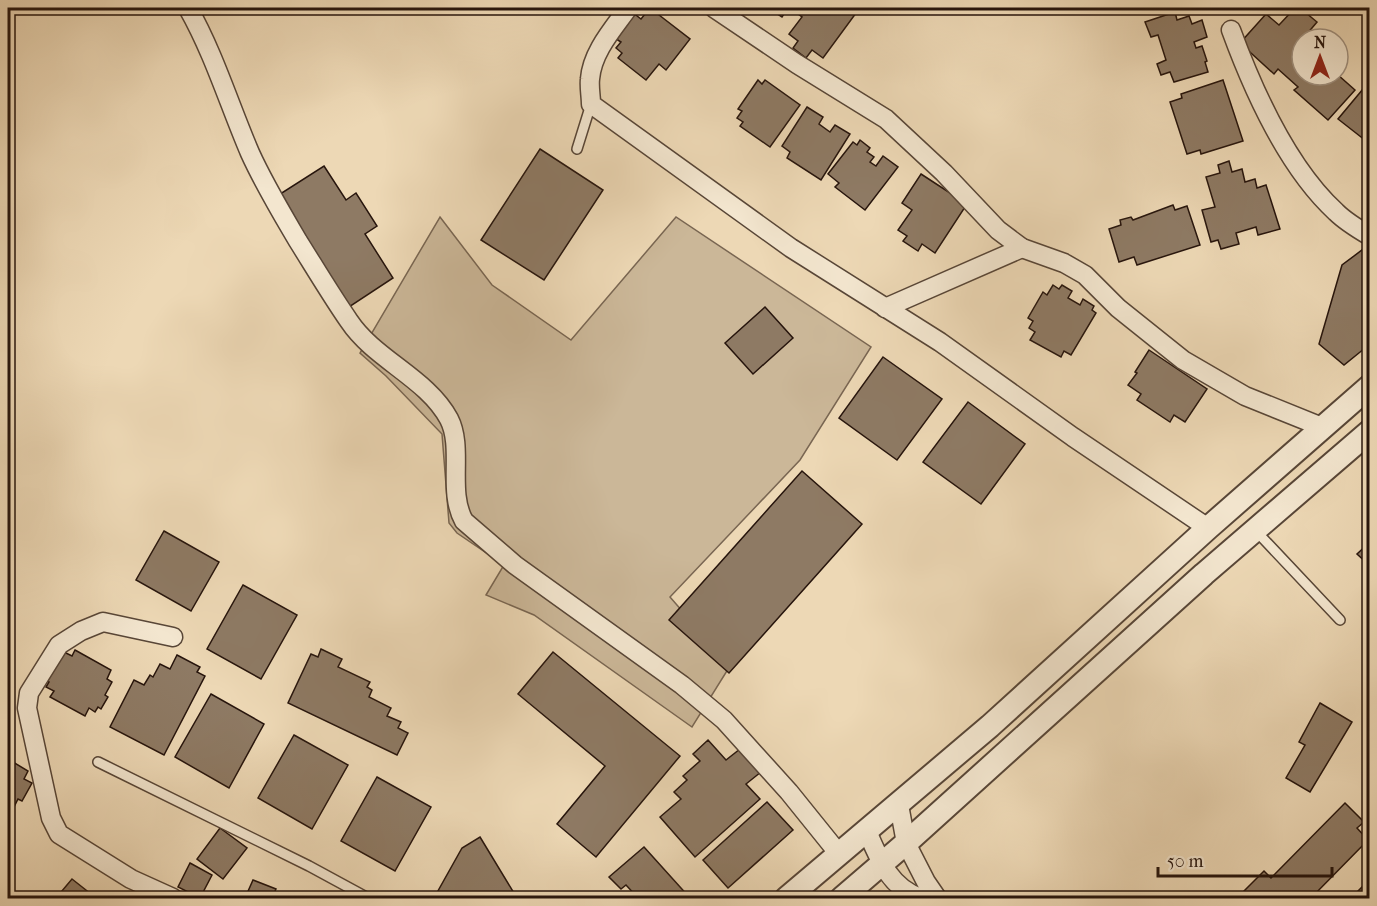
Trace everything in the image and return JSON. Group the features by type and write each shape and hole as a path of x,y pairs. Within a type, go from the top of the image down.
{"street":[{"path":"188,8 212,56 268,189 350,324 368,345 431,395 447,416 454,436 457,496 460,515 464,521 515,565 682,685 724,720 789,792 838,854"},
{"path":"628,8 597,54 593,64 589,80 591,104 791,248 940,342 1073,437 1208,528"},
{"path":"714,8 797,64 886,118 944,173 998,230 1023,249 1064,263 1085,275 1118,309 1183,360 1245,396 1322,427"},
{"path":"1231,30 1243,65 1259,99 1295,162 1315,190 1337,213 1370,237"},
{"path":"885,308 1023,249"},
{"path":"787,898 990,726 1208,528 1370,386"},
{"path":"842,898 906,843 1146,625 1370,430"},
{"path":"173,637 103,622 81,631 59,645 29,693 27,708 51,818 59,834 131,879 173,898"},
{"path":"898,805 906,843 937,898"},
{"path":"867,831 881,865 894,882 909,894 921,898"}],"lane":[{"path":"577,149 591,104"},
{"path":"1256,531 1340,620"},
{"path":"98,762 309,866 368,898"}],"shaded area":[{"path":"440,217 492,285 571,340 676,217 871,347 800,460 670,597 730,666 692,727 534,615 486,595 504,565 457,533 449,523 442,434 386,376 360,353"}],"building":[{"path":"650,8 690,39 666,70 659,64 646,80 618,58 622,53 616,48 621,42 613,37 632,12 641,19"},
{"path":"768,8 788,8 782,17"},
{"path":"794,8 859,9 823,58 812,50 806,58 793,48 798,41 789,34 802,17 793,10"},
{"path":"1295,8 1300,8 1317,22 1313,27 1290,27 1290,80 1278,69 1274,74 1240,43 1266,14 1279,25"},
{"path":"1175,12 1177,20 1189,16 1192,24 1202,20 1207,37 1194,42 1196,48 1202,46 1208,72 1174,82 1170,72 1161,75 1157,64 1166,60 1158,35 1151,37 1145,22"},
{"path":"758,80 762,84 765,80 800,105 770,147 740,126 743,122 737,118 742,111 738,109"},
{"path":"1223,80 1243,141 1201,154 1200,150 1187,154 1170,102 1182,98 1181,94"},
{"path":"1350,86 1355,90 1328,120 1294,90 1298,87"},
{"path":"1363,89 1370,93 1370,144 1338,119"},
{"path":"807,107 823,117 819,124 830,132 835,125 850,134 821,180 787,158 790,152 782,146"},
{"path":"860,140 870,148 867,152 874,157 870,162 876,166 883,156 898,167 865,210 835,187 839,183 828,174 853,142 857,145"},
{"path":"540,149 603,190 544,280 481,240"},
{"path":"1229,161 1232,172 1242,169 1245,182 1255,179 1257,188 1266,185 1280,229 1258,235 1256,227 1236,233 1239,244 1221,249 1218,240 1211,242 1202,210 1215,207 1206,177 1220,173 1218,165"},
{"path":"324,166 346,200 356,193 377,226 365,234 393,278 349,307 277,196"},
{"path":"921,174 967,204 935,253 922,244 918,251 903,241 907,236 898,230 912,210 902,203"},
{"path":"1173,205 1175,210 1187,206 1200,245 1137,265 1134,257 1119,262 1109,229 1121,225 1120,220 1131,217 1133,220"},
{"path":"1362,250 1370,255 1370,344 1344,365 1319,344 1342,265"},
{"path":"1053,285 1059,289 1062,285 1072,291 1068,298 1080,305 1083,299 1094,306 1092,310 1096,313 1071,355 1064,351 1061,357 1030,340 1035,332 1029,328 1033,321 1028,318 1043,292 1047,295"},
{"path":"765,307 793,338 753,374 725,343"},
{"path":"1149,350 1207,389 1185,422 1174,415 1170,422 1137,400 1141,394 1128,385"},
{"path":"883,357 942,399 897,460 839,418"},
{"path":"968,402 1025,444 981,504 923,462"},
{"path":"802,471 862,524 729,673 669,620"},
{"path":"164,531 219,562 191,611 136,580"},
{"path":"1370,542 1370,566 1357,554"},
{"path":"243,585 297,615 261,679 207,649"},
{"path":"321,649 342,659 338,667 370,682 367,687 372,690 369,697 391,708 387,716 401,722 398,728 408,733 397,755 288,703 311,654 318,657"},
{"path":"75,650 111,670 107,679 112,682 105,695 108,697 101,709 98,707 95,712 89,708 85,716 50,697 54,691 46,687 49,682 46,680 64,652 72,656"},
{"path":"553,652 680,756 596,857 557,824 605,766 518,694"},
{"path":"177,655 200,667 197,672 205,676 164,755 110,727 134,680 144,685 150,675 153,677 160,664 170,669"},
{"path":"211,694 264,724 229,788 175,757"},
{"path":"1320,703 1352,722 1310,792 1286,778 1305,745 1299,742"},
{"path":"294,735 348,765 312,829 258,798"},
{"path":"708,740 726,760 740,749 761,772 746,784 760,799 695,857 660,817 681,799 674,792 687,780 683,776 700,761 693,754"},
{"path":"8,759 28,771 24,779 32,783 22,801 18,799 13,809 8,806"},
{"path":"377,777 431,807 395,871 341,841"},
{"path":"767,802 793,830 728,888 703,860"},
{"path":"1345,803 1364,822 1357,828 1368,840 1311,898 1237,898 1264,871 1271,878"},
{"path":"220,828 247,848 223,879 197,859"},
{"path":"480,837 517,898 434,898 462,848"},
{"path":"644,847 690,898 638,898 626,885 621,889 609,877"},
{"path":"190,863 212,875 200,898 178,887"},
{"path":"72,879 96,898 56,898"},
{"path":"1370,879 1370,898 1356,898 1359,896 1356,893"},
{"path":"253,880 276,889 272,898 245,898"}]}
